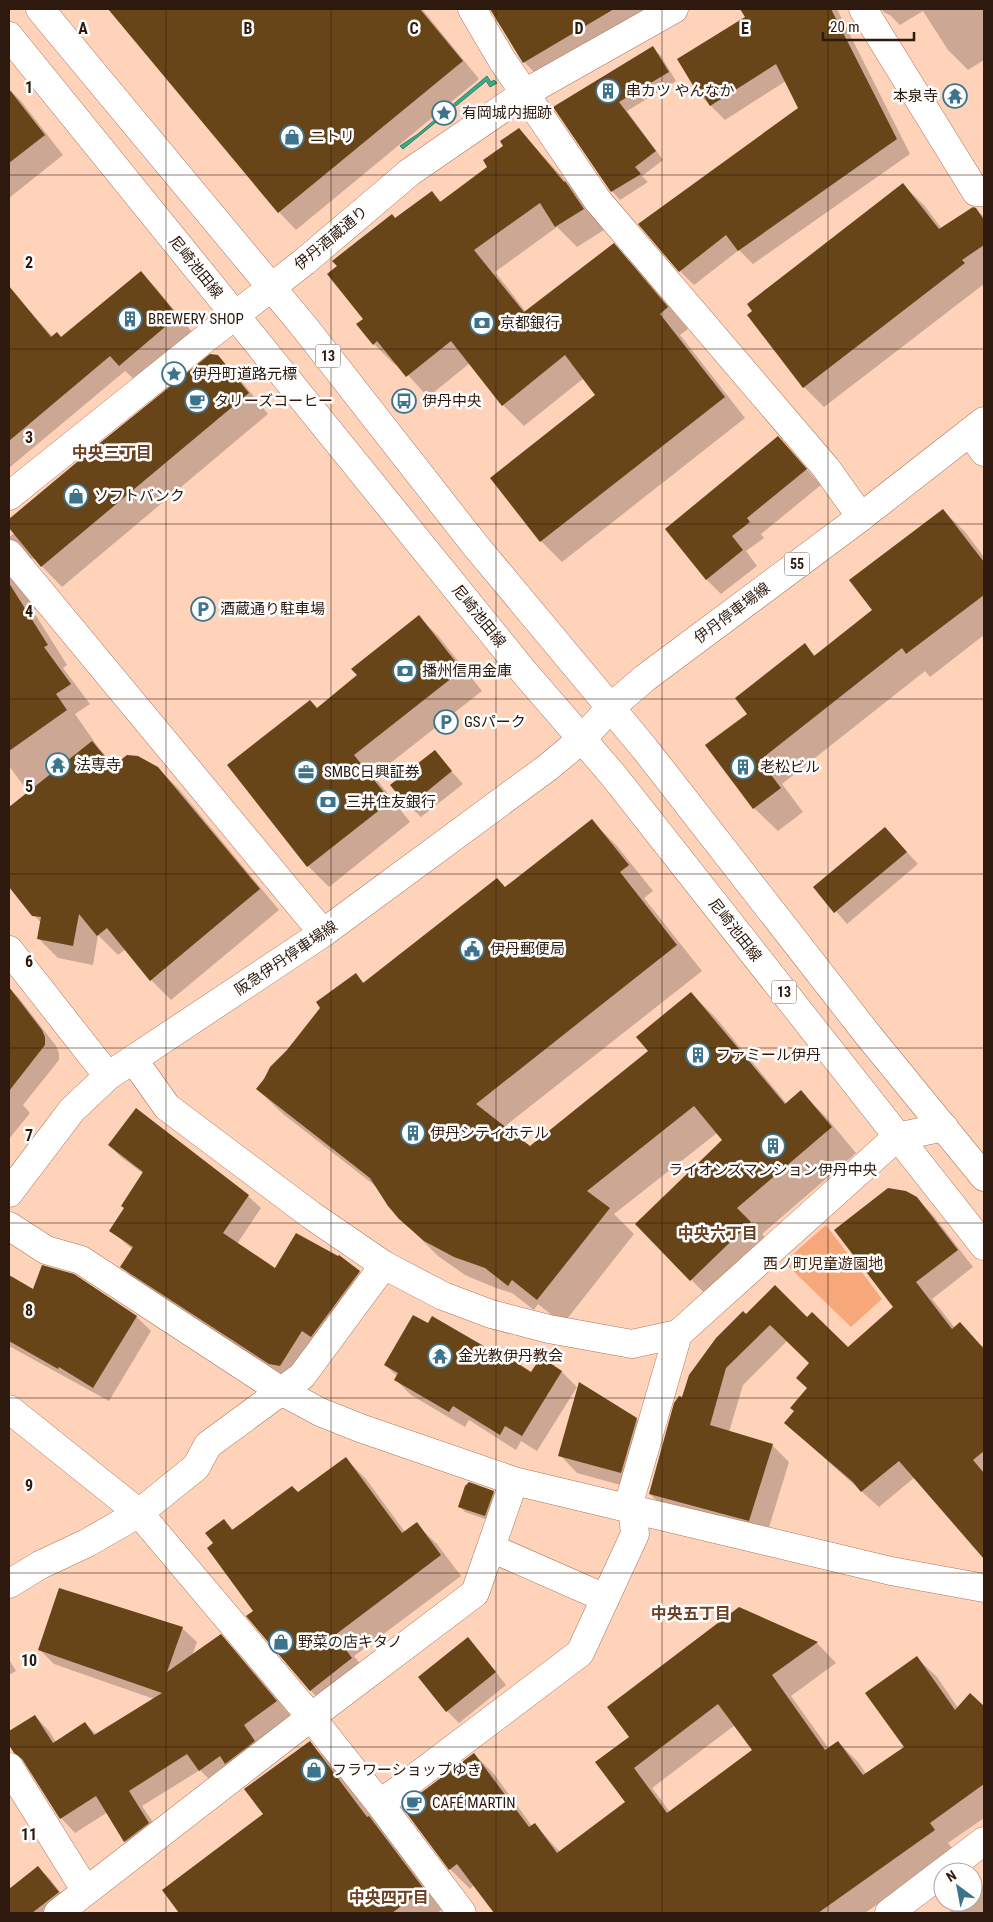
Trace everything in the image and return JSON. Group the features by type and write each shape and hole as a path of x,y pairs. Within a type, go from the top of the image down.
{"street":[{"name":"13","path":"40,9 306,329 475,545 645,749 868,1035 984,1177"},
{"path":"472,9 502,60 598,200 664,280 826,468 860,517"},
{"name":"伊丹酒蔵通り","path":"9,496 304,262 410,172 525,93 674,9"},
{"path":"863,9 976,192 984,192"},
{"name":"尼崎池田線","path":"9,36 524,672 613,775 984,1246"},
{"name":"伊丹停車場線","path":"582,739 610,708 645,678 860,517 979,435"},
{"path":"9,554 323,933"},
{"name":"阪急伊丹停車場線","path":"9,1193 72,1110 108,1076 323,933 547,768 582,739"},
{"path":"9,950 108,1076"},
{"path":"133,1059 167,1107 310,1215 384,1265 444,1296 491,1314 549,1328 632,1344 678,1334 897,1137 944,1127"},
{"path":"9,1226 46,1250 81,1260 281,1391 320,1412 360,1428 514,1480 891,1571 984,1588"},
{"path":"9,1584 40,1565 87,1543 139,1513 196,1467 208,1445 302,1376 384,1265"},
{"path":"380,1804 580,1653 635,1534 631,1496 678,1334"},
{"path":"9,1409 139,1513 311,1716 462,1913"},
{"path":"58,1913 311,1716 475,1593 514,1480"},
{"path":"491,1548 605,1598"},
{"path":"9,1767 86,1891"},
{"path":"956,1862 984,1841"},
{"path":"889,1913 933,1880"}],"green space":[{"name":"西ノ町児童遊園地","path":"826,1225 882,1299 851,1327 784,1262"}],"shaded area":[{"name":"有岡城内掘跡","path":"487,76 491,82 494,80 497,83 490,87 486,81 403,149 400,146 418,134"}],"building":[{"name":"ニトリ","path":"108,9 420,9 463,61 278,213"},
{"path":"490,9 614,9 523,63"},
{"path":"740,9 831,9 897,139 738,251 726,235 679,272 638,224 798,108 776,64 710,106 703,95 700,97 677,59 745,17"},
{"path":"653,46 669,72 619,102 656,151 635,167 641,174 611,192 553,107"},
{"path":"9,89 45,135 9,163"},
{"path":"519,128 565,181 584,209 555,227 540,203 474,250 524,312 614,243 668,307 660,314 725,397 540,542 490,478 595,395 565,355 502,406 451,341 406,377 377,341 373,345 356,324 363,319 327,274 337,266 332,261 392,214 395,218 432,191 440,202 487,167 483,160 503,146 500,141"},
{"path":"903,183 939,229 973,207 976,208 984,220 984,245 962,260 965,263 803,388 747,315 752,311 747,304"},
{"path":"141,271 178,316 119,366 110,356 9,441 9,286 51,337 57,332 61,337"},
{"path":"210,354 218,355 249,393 41,567 9,528 9,519"},
{"path":"778,436 807,469 747,518 750,522 732,536 743,550 706,580 665,529"},
{"path":"943,509 984,562 984,595 906,654 902,648 760,760 781,788 753,809 705,745 747,714 735,698 805,643 814,656 872,610 849,580"},
{"path":"9,583 48,645 44,647 71,684 56,694 67,710 9,751"},
{"path":"419,615 462,670 354,755 391,801 307,867 227,765 310,700 317,708 357,675 351,669"},
{"path":"92,741 113,766 127,755 138,756 158,767 260,889 150,981 107,928 97,936 79,914 73,946 37,939 41,917 32,916 9,887 9,807"},
{"path":"435,750 452,771 408,807 390,785"},
{"path":"592,819 629,865 620,872 677,945 476,1104 530,1146 648,1051 636,1037 691,992 785,1104 801,1090 832,1127 737,1208 751,1222 690,1281 635,1224 722,1140 694,1106 587,1191 610,1208 537,1300 512,1280 508,1286 485,1268 454,1257 424,1241 399,1219 370,1178 256,1089 270,1067 287,1050 320,1008 316,1002 356,973 363,983 497,878 505,887"},
{"path":"885,827 907,852 834,913 813,887"},
{"path":"9,987 42,1030 45,1037 45,1045 9,1091"},
{"path":"136,1108 249,1195 223,1233 275,1268 296,1233 339,1255 360,1271 311,1337 302,1331 280,1366 269,1364 120,1267 133,1247 109,1231 124,1208 121,1206 143,1172 108,1145"},
{"path":"888,1188 906,1191 917,1197 958,1250 916,1282 952,1329 960,1322 984,1349 984,1451 973,1460 984,1473 984,1559 899,1461 861,1492 853,1482 784,1423 794,1411 790,1408 807,1388 796,1378 809,1363 770,1325 726,1368 710,1425 773,1444 749,1521 649,1494 674,1403 679,1396 682,1397 689,1375 716,1338 743,1311 746,1314 775,1285 807,1317 812,1312 848,1347 893,1307 834,1230"},
{"path":"42,1265 74,1274 137,1316 93,1388 59,1367 58,1369 9,1341 9,1275 33,1289"},
{"path":"413,1315 428,1323 432,1316 531,1372 541,1357 562,1371 522,1436 505,1426 500,1435 453,1406 449,1412 394,1380 398,1373 384,1365"},
{"path":"579,1382 637,1418 621,1473 558,1456"},
{"path":"346,1457 402,1533 417,1522 441,1555 335,1635 352,1658 310,1691 246,1616 253,1611 207,1548 213,1543 205,1533 224,1519 232,1530 292,1486 298,1492"},
{"path":"469,1482 494,1491 485,1516 458,1507 465,1486"},
{"path":"59,1588 183,1627 167,1672 221,1634 277,1701 244,1725 255,1741 225,1764 220,1756 199,1771 187,1754 129,1791 149,1823 124,1842 96,1796 60,1819 22,1759 14,1753 9,1745 9,1731 35,1715 53,1743 85,1722 94,1735 162,1693 38,1650"},
{"path":"739,1607 818,1642 772,1675 825,1750 838,1741 863,1775 904,1747 865,1693 917,1656 955,1710 970,1693 984,1706 984,1784 930,1823 935,1830 818,1913 494,1913 457,1864 449,1870 402,1807 474,1753 529,1827 535,1823 557,1853 625,1802 595,1762 629,1737 607,1707","holes":["718,1704 752,1750 667,1813 634,1768"]},
{"path":"468,1637 496,1672 446,1712 418,1677"},
{"path":"310,1741 424,1889 392,1913 179,1913 162,1890 263,1814 244,1789"},
{"path":"38,1866 59,1892 32,1913 9,1913 9,1889"}],"place":[{"name":"串カツ やんなか","path":"608,91"},
{"name":"本泉寺","path":"955,96"},
{"name":"有岡城内掘跡","path":"444,113"},
{"name":"ニトリ","path":"292,137"},
{"name":"BREWERY SHOP","path":"130,319"},
{"name":"京都銀行","path":"482,323"},
{"name":"伊丹町道路元標","path":"174,374"},
{"name":"タリーズコーヒー","path":"197,401"},
{"name":"伊丹中央","path":"404,401"},
{"name":"ソフトバンク","path":"76,496"},
{"name":"酒蔵通り駐車場","path":"203,609"},
{"name":"播州信用金庫","path":"405,671"},
{"name":"GSパーク","path":"446,722"},
{"name":"法専寺","path":"58,765"},
{"name":"老松ビル","path":"743,767"},
{"name":"SMBC日興証券","path":"306,772"},
{"name":"三井住友銀行","path":"328,802"},
{"name":"伊丹郵便局","path":"472,949"},
{"name":"ファミール伊丹","path":"698,1055"},
{"name":"伊丹シティホテル","path":"413,1133"},
{"name":"ライオンズマンション伊丹中央","path":"773,1146"},
{"name":"金光教伊丹教会","path":"440,1356"},
{"name":"野菜の店キタノ","path":"281,1642"},
{"name":"フラワーショップゆき","path":"314,1770"},
{"name":"CAFÉ MARTIN","path":"414,1803"}],"district":[{"name":"中央三丁目","path":"112,452"},
{"name":"中央六丁目","path":"718,1233"},
{"name":"中央五丁目","path":"691,1613"},
{"name":"中央四丁目","path":"389,1897"}]}
